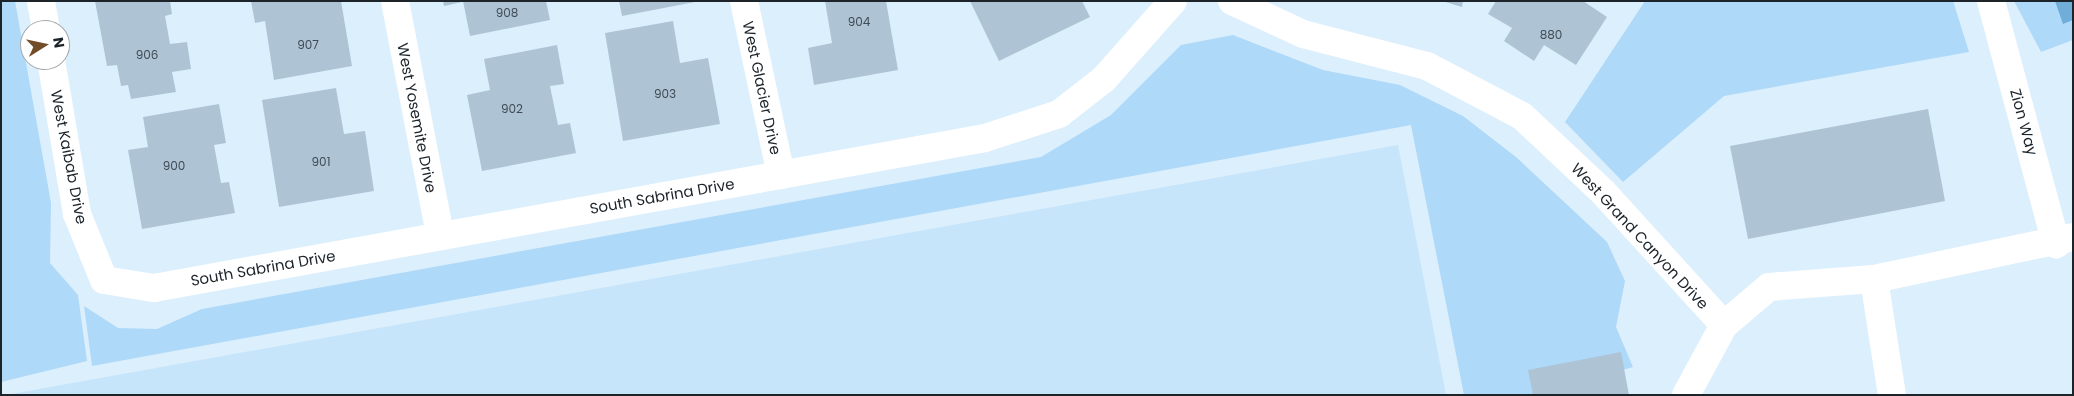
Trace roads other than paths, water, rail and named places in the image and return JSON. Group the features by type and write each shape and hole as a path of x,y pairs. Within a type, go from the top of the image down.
{"street":[{"path":"41,1 44,20"},
{"name":"West Yosemite Drive","path":"394,1 440,235"},
{"name":"West Glacier Drive","path":"744,1 781,175"},
{"name":"South Sabrina Drive","path":"104,280 154,288 985,138 1059,114 1104,79 1173,1"},
{"name":"West Grand Canyon Drive","path":"1232,1 1303,34 1427,66 1522,116 1603,192 1724,325"},
{"name":"Zion Way","path":"1992,1 2065,241"},
{"name":"West Kaibab Drive","path":"53,70 78,214 104,280"},
{"path":"1686,395 1724,325 1769,287 1874,279 2065,241"},
{"path":"1874,279 1892,395"}]}
